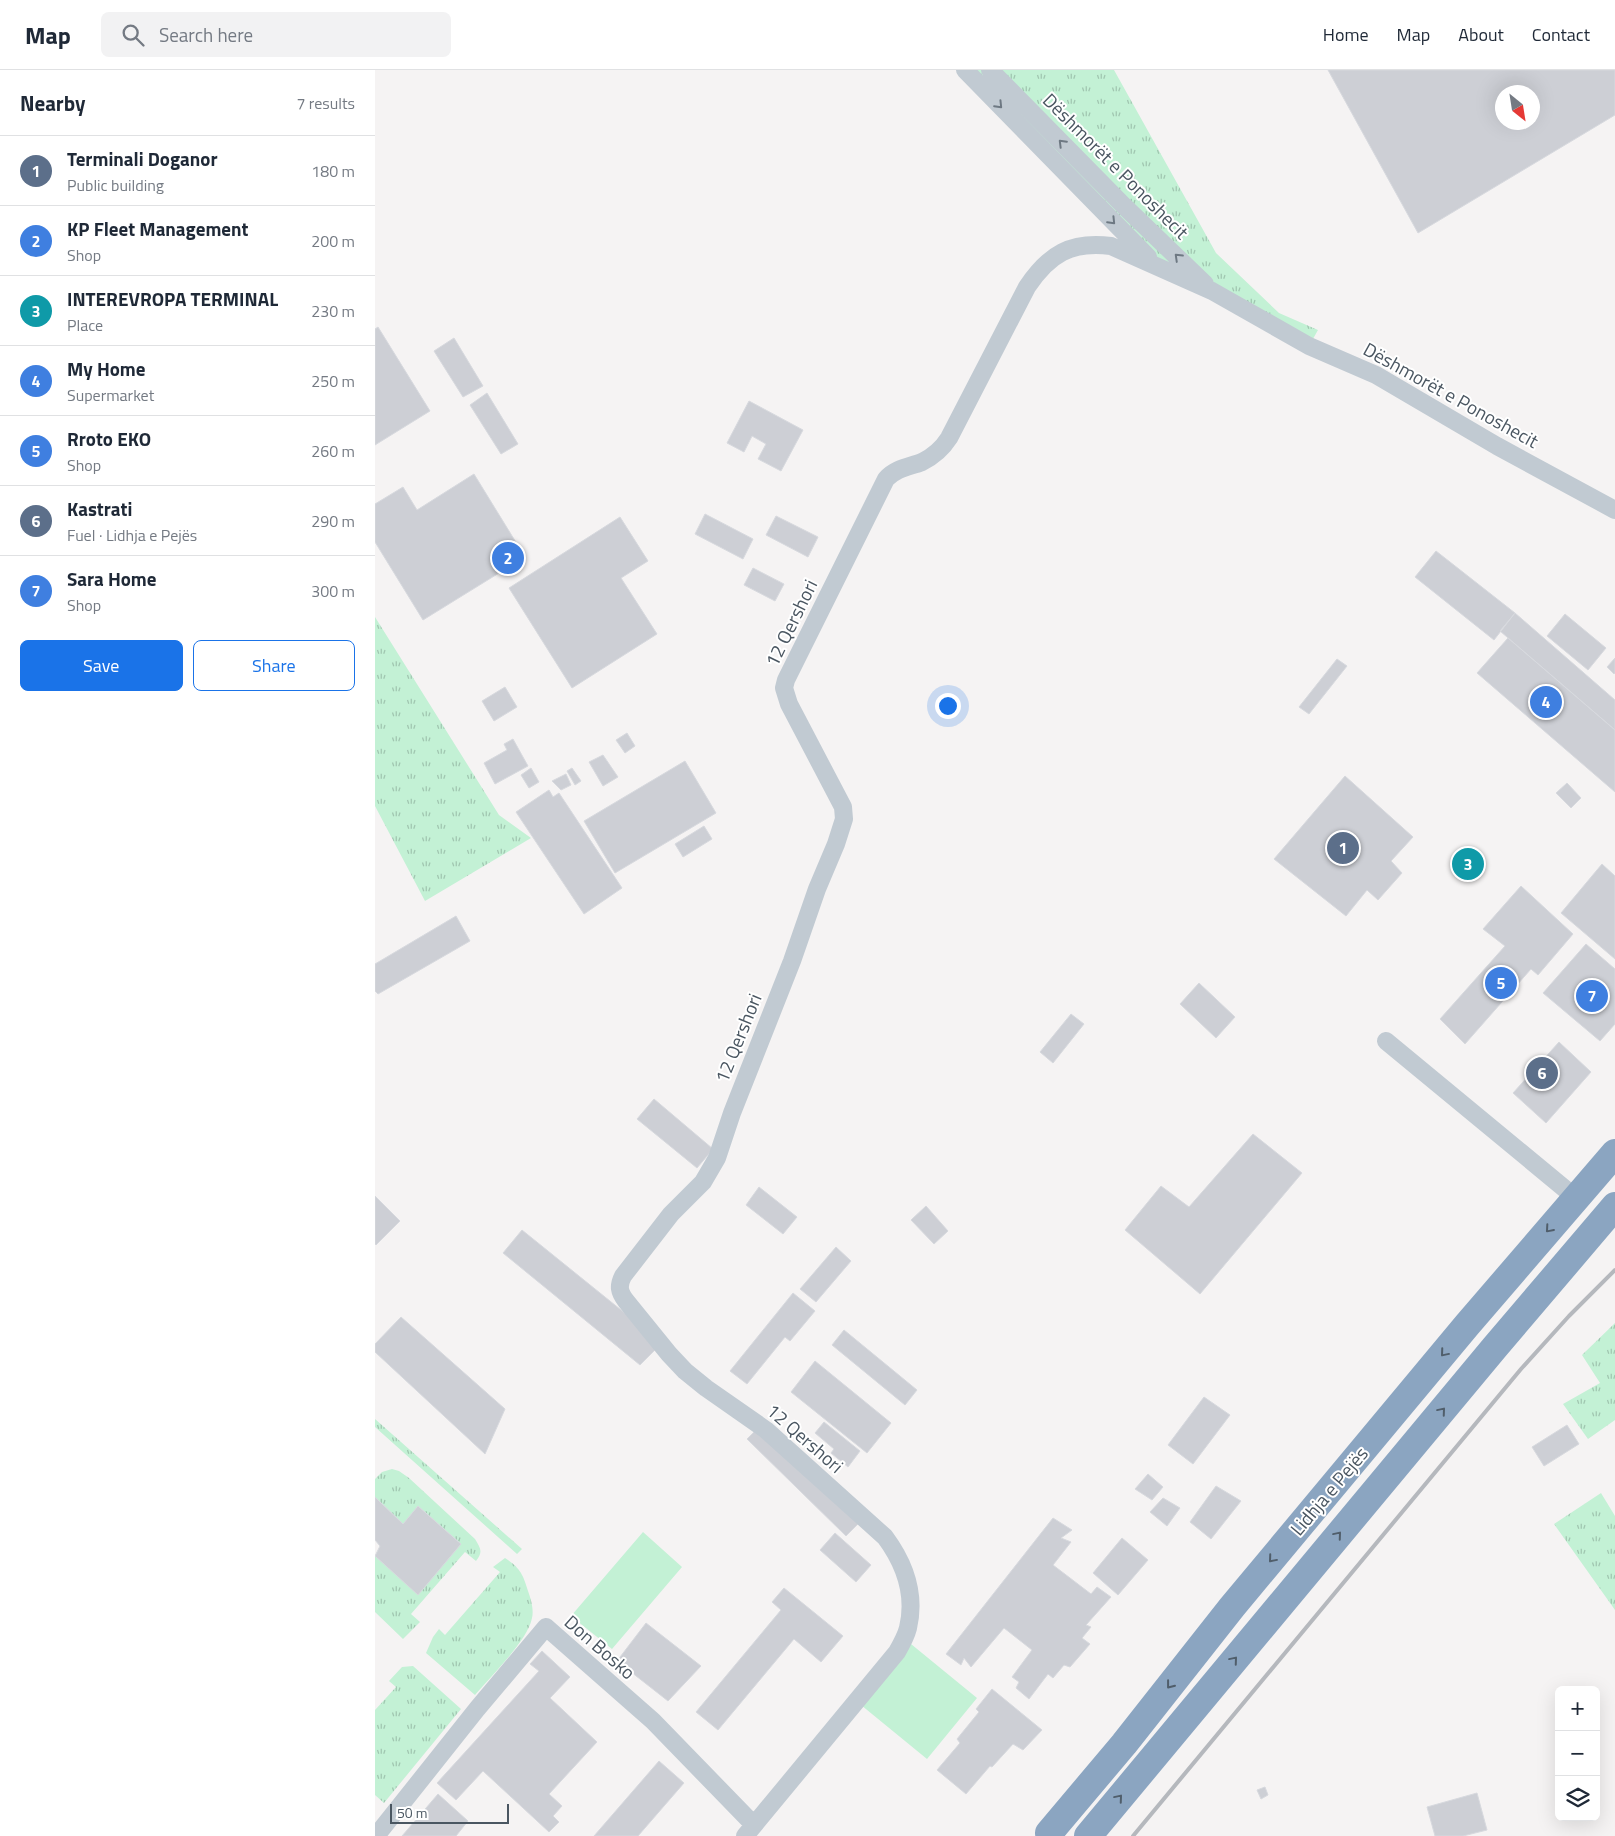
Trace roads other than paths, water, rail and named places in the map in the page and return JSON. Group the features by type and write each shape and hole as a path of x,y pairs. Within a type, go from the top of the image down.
{"highway":[{"name":"Lidhja e Pejës","path":"1044,1835 1124,1744 1232,1607 1615,1153"},
{"name":"Lidhja e Pejës","path":"1087,1836 1615,1206"}],"street":[{"name":"Dëshmorët e Ponoshecit","path":"965,70 1154,266 1212,291 1309,346 1376,375 1497,446 1615,510"},
{"name":"Dëshmorët e Ponoshecit","path":"990,70 1123,206 1212,291"},
{"name":"12 Qershori","path":"750,1830 897,1652 908,1629 911,1608 910,1589 905,1570 896,1552 885,1537 766,1430 685,1371 626,1301 621,1294 619,1285 623,1276 671,1214 703,1182 717,1158 732,1113 836,844 844,819 843,807 785,696 784,688 786,680 883,485 891,474 933,456 942,448 949,438 1027,287 1036,272 1048,260 1061,252 1077,246 1094,243 1111,246 1154,266"},
{"path":"1386,1041 1576,1198"},
{"name":"Don Bosko","path":"376,1836 477,1709 546,1628 653,1721 750,1830"}],"railway":[{"path":"1133,1836 1521,1369 1569,1316 1615,1270"}],"place":[{"name":"KP Fleet Management","path":"508,558"},
{"name":"My Home","path":"1546,702"},
{"name":"Terminali Doganor","path":"1343,848"},
{"name":"INTEREVROPA TERMINAL","path":"1468,864"},
{"name":"Rroto EKO","path":"1501,983"},
{"name":"Sara Home","path":"1592,996"},
{"name":"Kastrati","path":"1542,1073"}]}
